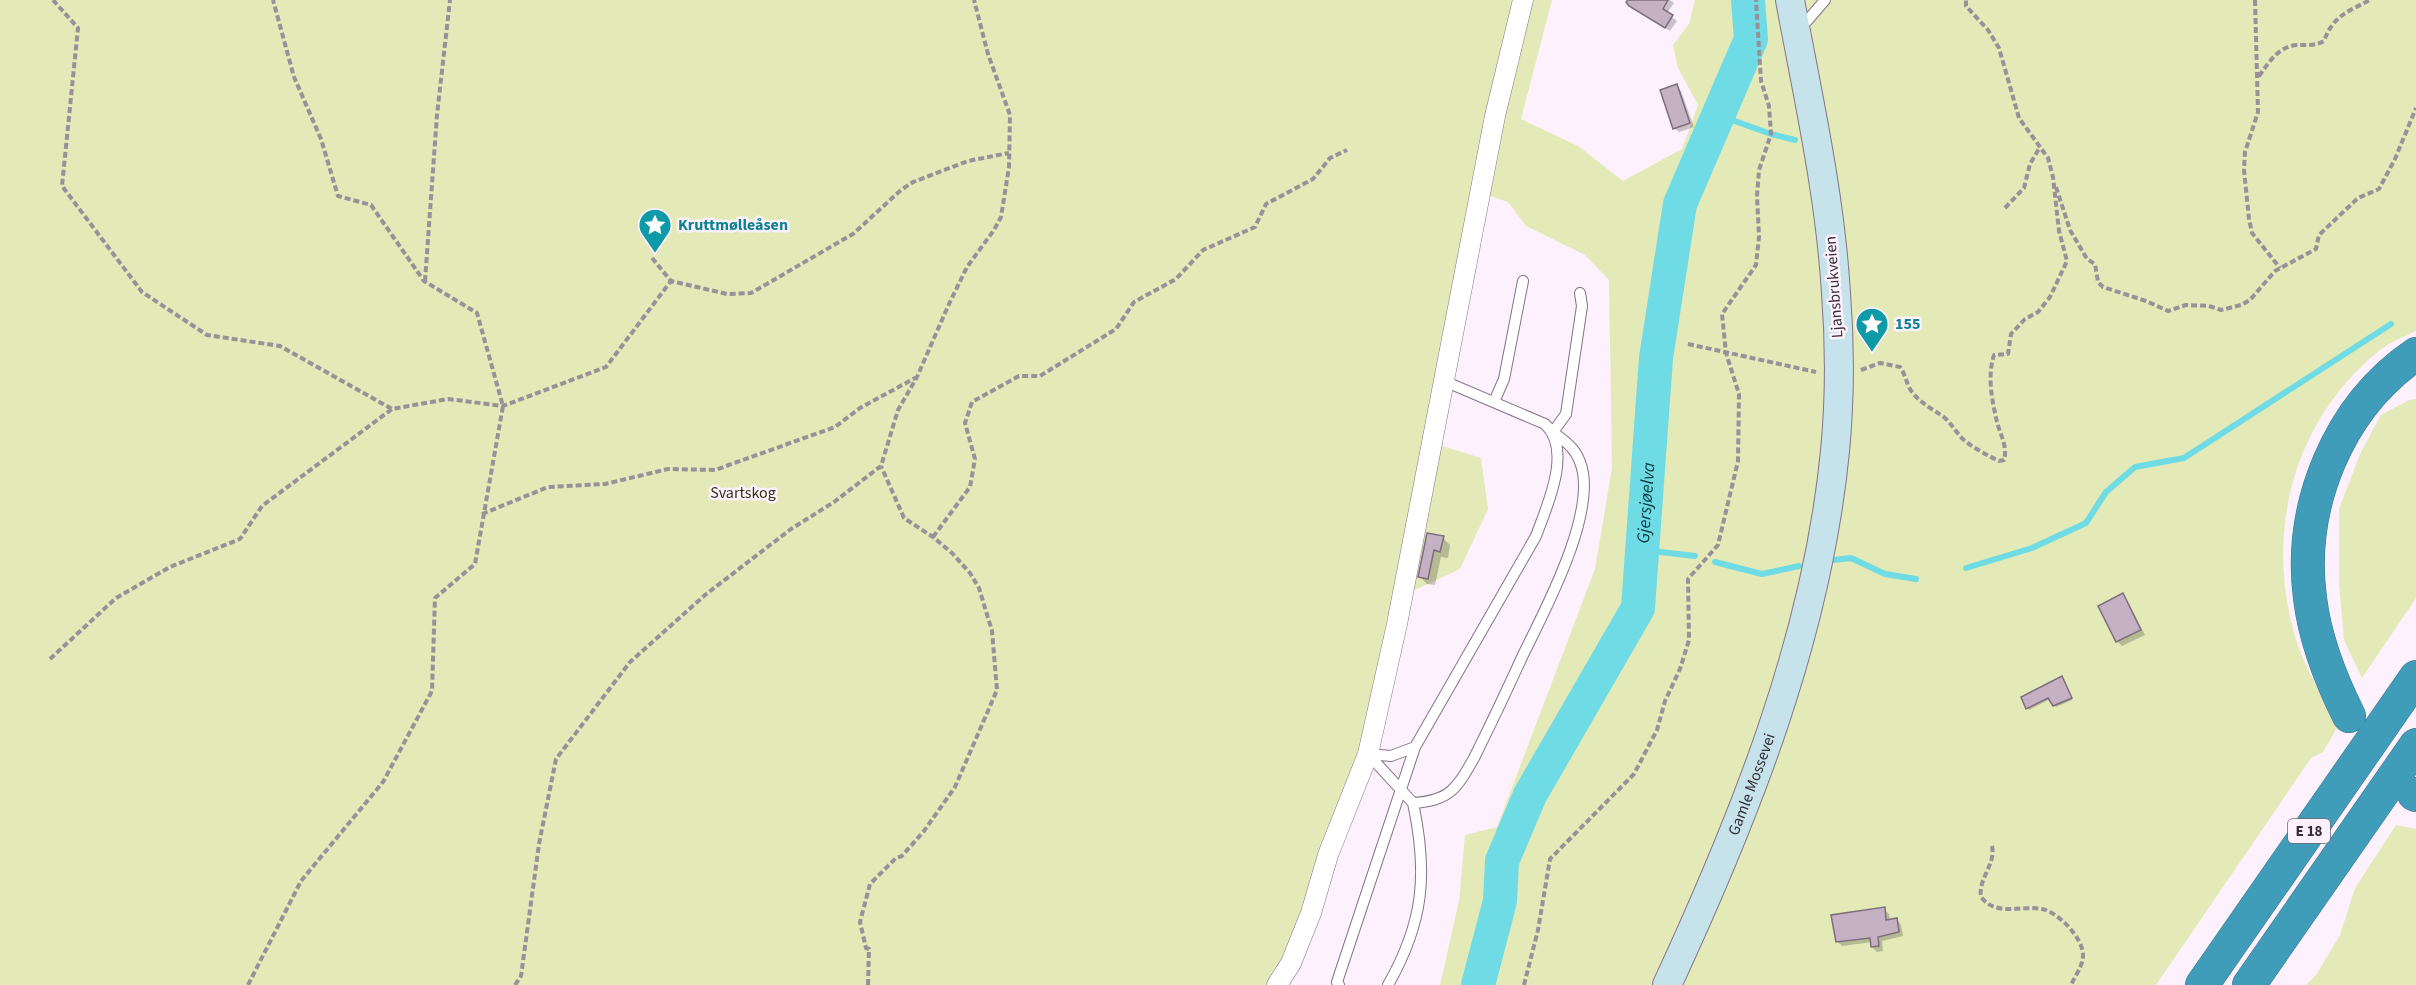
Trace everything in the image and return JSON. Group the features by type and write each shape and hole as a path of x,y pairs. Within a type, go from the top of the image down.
{"highway":[{"path":"2349,716 2329,676 2317,636 2310,598 2309,542 2313,511 2328,462 2339,440 2368,399 2389,375 2416,354"},
{"path":"2368,399 2416,380"},
{"name":"E 18","path":"2202,985 2416,677"},
{"name":"E 18","path":"2249,985 2416,746"}],"main road":[{"name":"Ljansbrukveien","path":"1790,0 1833,251 1839,376 1834,461 1827,512 1814,576"},
{"name":"Gamle Mossevei","path":"1666,985 1723,856 1766,745 1789,673 1814,576"}],"street":[{"path":"1277,985 1291,963 1311,913 1328,855 1368,754 1396,624 1495,116 1523,0"}],"lane":[{"path":"1795,28 1807,21 1825,0"},
{"path":"1494,402 1504,379 1523,281"},
{"path":"1339,985 1337,982 1415,747 1536,536 1556,475 1558,455 1553,432 1566,414 1571,389 1582,306 1580,293"},
{"path":"1413,803 1431,802 1448,795 1460,783 1474,759 1558,582 1574,538 1585,483 1581,463 1573,448 1545,424 1444,381"},
{"path":"1368,754 1391,756 1415,747"},
{"path":"1368,754 1413,803 1419,830 1423,877 1418,915 1400,964 1388,985"}],"path":[{"path":"53,0 78,28 62,186 142,292 207,335 280,346 392,409"},
{"path":"248,985 301,881 383,782 432,691 435,598 475,564 482,514 503,406 477,313 424,281 371,205 338,196 321,139 294,77 273,0"},
{"path":"424,281 437,115 450,0"},
{"path":"514,985 521,975 539,844 556,759 630,662 705,595 791,529 834,502 881,466 898,410 917,377 967,267 1001,217 1009,153 1010,115 988,54 974,0"},
{"path":"1524,985 1538,930 1550,859 1634,774 1657,730 1665,701 1680,669 1689,640 1688,579 1718,545 1738,461 1739,394 1726,353 1722,314 1756,265 1760,237 1756,196 1759,170 1771,134 1769,106 1761,81 1756,0"},
{"path":"1966,0 1966,6 1988,30 1999,48 2016,111 2022,124 2048,158 2070,230 2087,258 2095,264 2098,282 2103,287 2168,311 2186,305 2210,306 2221,310 2241,305 2250,300 2280,268 2316,249 2319,235 2358,198 2379,189 2395,159 2416,108"},
{"path":"2255,0 2258,112 2245,152 2244,170 2252,233 2280,268"},
{"path":"2258,76 2277,53 2290,46 2313,46 2324,41 2330,25 2344,13 2370,0"},
{"path":"2005,208 2024,188 2030,164 2040,147"},
{"path":"933,537 970,487 975,459 965,423 972,402 1018,376 1040,376 1116,329 1134,302 1176,279 1203,250 1255,227 1266,204 1313,179 1330,158 1347,150"},
{"path":"652,258 672,281 727,294 751,293 853,234 900,190 913,182 968,161 1009,153"},
{"path":"1688,344 1839,376 1853,374 1880,363 1893,364 1905,373 1911,390 1927,407 1944,417 1956,429 1960,437 1988,456 2003,462 2006,455 2005,446 1997,420 1989,374 1994,355 2008,354 2011,334 2025,319 2038,312 2050,297 2067,261 2059,231 2053,177"},
{"path":"50,659 116,598 170,567 240,539 262,506 392,409 448,399 503,406 606,367 672,281"},
{"path":"482,514 548,487 605,484 668,469 715,470 835,427 860,408 917,377"},
{"path":"868,985 869,949 866,948 860,922 870,884 896,858 902,856 924,831 956,787 997,690 992,631 979,588 970,573 933,537 904,518 881,466"},
{"path":"1992,846 1993,861 1982,884 1981,897 1993,907 2009,910 2044,909 2056,916 2076,936 2082,950 2081,965 2071,985"}],"green space":[{"name":"Svartskog","path":"0,0 1552,0 1521,119 1578,146 1623,181 1682,149 1698,105 1678,68 1673,45 1689,24 1695,0 2416,0 2416,331 2380,350 2350,378 2325,410 2306,445 2293,482 2285,520 2283,560 2287,600 2296,640 2310,673 2338,726 2323,752 2311,758 2156,985 1440,985 1459,901 1465,835 1497,827 1595,569 1612,468 1609,280 1585,255 1526,226 1508,202 1487,195 1442,446 1481,458 1488,509 1460,569 1413,591 1296,973 1290,985 0,985"},
{"path":"2416,399 2416,598 2362,678 2344,640 2339,584 2339,509 2360,454 2381,415 2409,400"},
{"path":"2396,825 2416,829 2416,985 2306,985 2316,975 2340,935 2355,888"}],"building":[{"path":"1628,0 1668,0 1663,9 1673,15 1665,28 1629,6 1626,2"},
{"path":"1677,84 1690,123 1673,129 1660,90"},
{"path":"1427,533 1444,536 1440,552 1434,550 1428,579 1418,577"},
{"path":"2123,593 2141,630 2116,642 2098,606"},
{"path":"2062,676 2072,698 2053,706 2048,698 2026,709 2021,697"},
{"path":"1885,907 1886,920 1897,918 1899,932 1878,937 1879,946 1871,947 1870,938 1836,942 1831,915"}],"waterway":[{"name":"Gjersjøelva","path":"1478,985 1500,901 1502,861 1530,795 1638,608 1656,358 1680,204 1751,39 1748,0"},
{"path":"1718,115 1795,140"},
{"path":"1966,568 2032,548 2086,523 2106,492 2135,467 2184,458 2391,324"},
{"path":"1643,550 1695,556"},
{"path":"1834,560 1851,558 1885,574 1916,579"},
{"path":"1715,562 1762,574 1799,566"}],"place":[{"name":"Kruttmølleåsen","path":"655,254"},
{"name":"155","path":"1872,353"}]}
